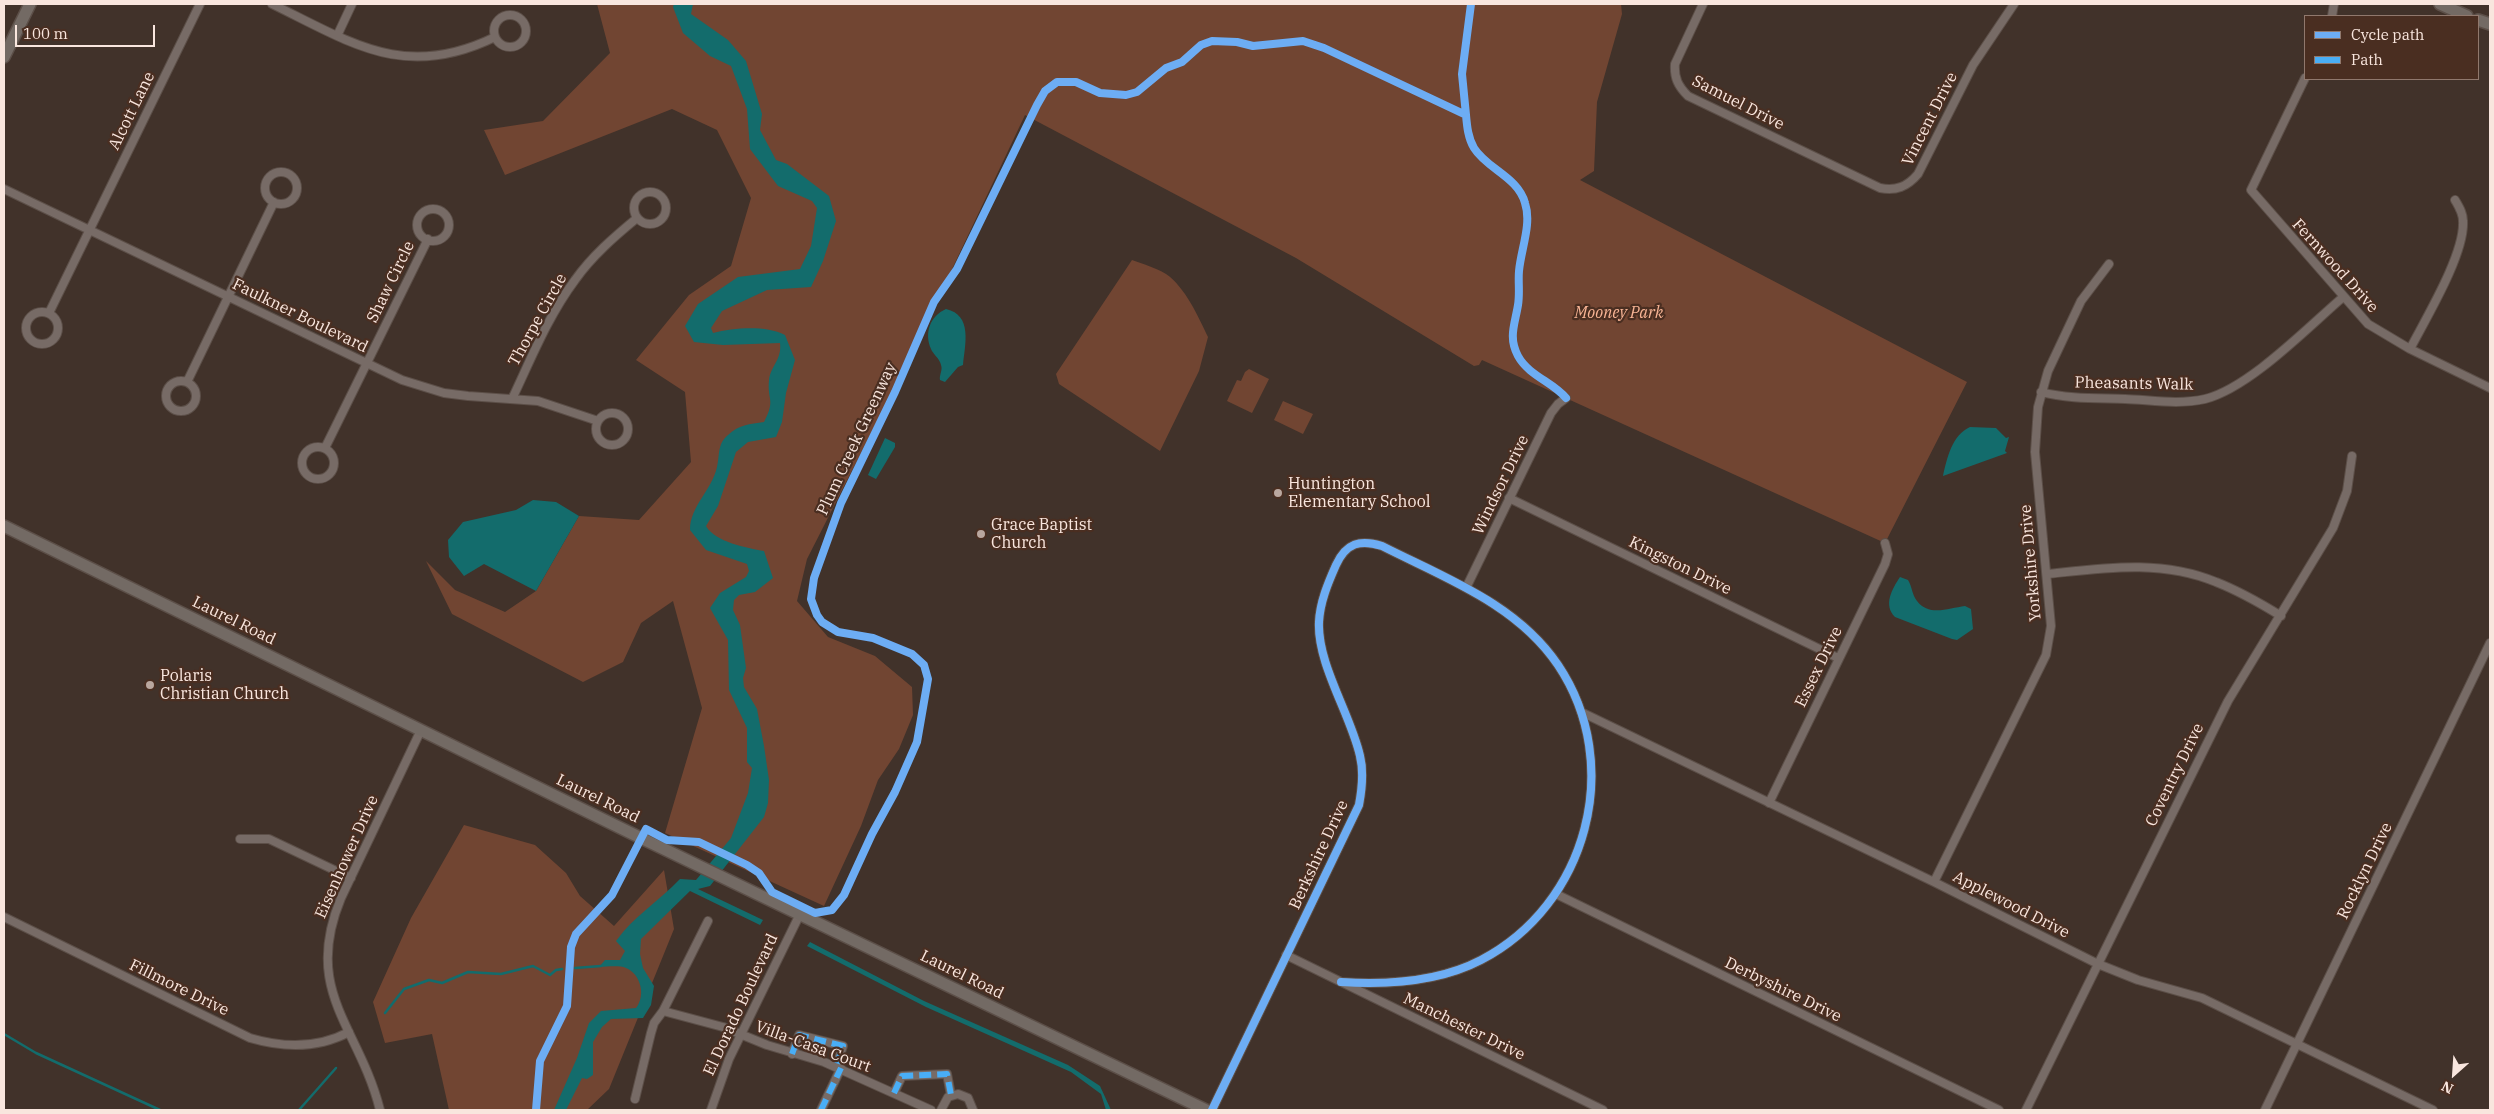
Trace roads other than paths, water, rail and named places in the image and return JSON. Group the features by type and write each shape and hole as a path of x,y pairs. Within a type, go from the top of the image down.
{"street":[{"path":"4,57 30,4"},
{"name":"Alcott Lane","path":"49,313 200,4"},
{"path":"272,4 364,48 409,58 455,53 495,37"},
{"path":"337,36 352,4"},
{"name":"Samuel Drive","path":"1703,4 1675,64 1675,73 1681,89 1688,96 1786,143"},
{"name":"Vincent Drive","path":"1786,143 1880,188 1905,186 1918,174 1973,65 2014,4"},
{"path":"2440,4 2465,15"},
{"path":"504,16 519,17 525,26 526,30 522,41 513,47 502,45 495,37 494,27 504,16"},
{"name":"Fernwood Drive","path":"2304,80 2251,190 2342,298 2368,324 2410,349 2490,388"},
{"path":"279,172 289,174 296,182 296,192 290,201 285,203 274,202 267,195 267,181 279,172"},
{"name":"Faulkner Boulevard","path":"4,189 402,380 444,392 538,401 598,421"},
{"path":"653,193 662,198 666,208 659,221 644,224 636,218 635,202 642,194 653,193"},
{"path":"2410,349 2461,240 2463,222 2456,200"},
{"path":"187,382 274,202"},
{"name":"Shaw Circle","path":"430,209 440,210 447,218 449,228 443,237 428,240 418,228 419,218 430,209"},
{"name":"Thorpe Circle","path":"512,399 552,317 574,281 608,242 636,218"},
{"name":"Shaw Circle","path":"325,448 428,240"},
{"name":"Yorkshire Drive","path":"1934,882 2046,655 2052,626 2035,452 2035,428 2041,392 2054,356 2081,301 2109,264"},
{"name":"Pheasants Walk","path":"2041,392 2067,397 2174,401 2204,399 2218,395 2254,373 2342,298"},
{"path":"39,312 49,313 53,316 58,326 55,336 47,343 36,342 28,335 28,321 39,312"},
{"path":"173,382 187,382 195,389 194,404 186,411 175,410 167,404 166,390 173,382"},
{"name":"Windsor Drive","path":"1466,588 1551,413 1566,398"},
{"path":"607,414 618,414 623,417 628,427 626,438 613,446 604,443 597,435 598,421 607,414"},
{"path":"314,448 325,448 332,455 333,470 326,477 311,477 304,469 303,458 314,448"},
{"name":"Coventry Drive","path":"2026,1110 2228,701 2338,518 2347,491 2352,456"},
{"name":"Kingston Drive","path":"1509,498 1838,658"},
{"name":"Laurel Road","path":"4,526 694,863 1206,1110"},
{"name":"Berkshire Drive","path":"1212,1110 1352,822 1360,797 1362,781 1360,757 1328,664 1319,630 1323,598 1338,562 1350,545 1366,542 1382,546 1466,588"},
{"name":"Essex Drive","path":"1770,803 1838,658 1885,564 1888,554 1885,543"},
{"path":"2047,574 2118,566 2168,569 2215,581 2237,591 2280,616"},
{"path":"1341,982 1365,984 1430,977 1469,965 1512,940 1537,917 1556,894 1574,861 1590,812 1592,772 1581,712 1558,664 1535,636 1504,611 1466,588"},
{"name":"Rocklyn Drive","path":"2265,1110 2490,643"},
{"name":"Applewood Drive","path":"1581,712 1934,882 2098,964 2138,980 2202,998 2433,1110"},
{"name":"Eisenhower Drive","path":"380,1110 368,1072 334,1002 327,965 330,930 334,914 421,730"},
{"path":"240,839 269,839 351,878"},
{"name":"Derbyshire Drive","path":"1556,894 1999,1110"},
{"name":"El Dorado Boulevard","path":"711,1110 719,1083 741,1034 800,914"},
{"name":"Fillmore Drive","path":"4,916 250,1038 265,1043 294,1046 327,1041 349,1032"},
{"path":"635,1099 653,1028 708,921"},
{"name":"Manchester Drive","path":"1286,955 1603,1110"},
{"name":"Villa-Casa Court","path":"663,1011 741,1034 792,1054 839,1067 931,1110"},
{"path":"792,1054 799,1035 843,1046 839,1067 821,1110"},
{"path":"894,1093 902,1076 948,1074 951,1095"},
{"path":"941,1110 944,1100 951,1095 958,1094 968,1098 973,1110"}],"water":[{"path":"674,4 693,4 691,14 728,40 746,61 762,114 760,130 776,160 787,164 829,196 836,221 823,261 811,287 767,290 722,311 711,328 713,333 749,328 768,330 785,335 795,360 786,393 782,422 776,437 748,442 736,452 718,506 706,526 710,532 724,540 764,551 773,578 755,592 739,595 734,600 733,610 740,625 746,668 743,678 744,687 757,709 769,780 768,803 764,817 710,886 698,889 763,920 760,925 690,891 641,939 640,954 643,968 654,986 651,1005 643,1018 611,1019 602,1027 593,1042 593,1075 587,1079 582,1078 566,1110 554,1110 577,1058 589,1023 601,1011 636,1008 641,998 638,980 631,971 620,967 599,967 605,960 620,960 625,951 616,941 639,916 680,879 696,880 731,838 748,793 752,768 747,762 747,728 729,690 728,640 710,608 720,593 746,577 749,571 747,564 706,550 690,530 691,521 697,506 711,483 717,467 720,446 724,438 740,427 764,422 768,414 770,409 769,380 778,358 780,343 723,345 694,342 685,326 698,304 738,277 800,269 811,246 817,208 812,201 778,186 750,149 747,109 731,66 710,56 683,33 673,7"},
{"path":"946,309 955,312 960,317 964,324 966,340 963,365 958,367 945,382 940,380 942,369 931,349 928,331 936,316"},
{"path":"1970,427 1996,428 2006,438 2009,437 2005,451 2007,453 1943,476 1951,448 1959,436"},
{"path":"885,438 895,443 895,447 876,479 868,475"},
{"path":"533,500 556,502 579,516 536,591 484,564 464,576 449,557 448,540 463,522 516,510"},
{"path":"1900,577 1908,580 1915,599 1927,609 1940,610 1965,606 1971,609 1973,629 1957,640 1895,617 1891,612 1889,602"},
{"path":"810,942 924,1001 1068,1065 1100,1086 1111,1110 1106,1110 1101,1094 1071,1072 926,1007 807,946"}],"waterway":[{"path":"385,1013 404,989 429,980 442,983 468,972 501,974 533,966 550,975 556,970 562,969"},
{"path":"575,968 601,966"},
{"path":"4,1034 36,1053 160,1110"},
{"path":"299,1110 336,1068"}],"place":[{"name":"Huntington Elementary School","path":"1278,493"},
{"name":"Grace Baptist Church","path":"981,534"},
{"name":"Polaris Christian Church","path":"150,685"}],"park label":[{"name":"Mooney Park","path":"1619,313"}]}
